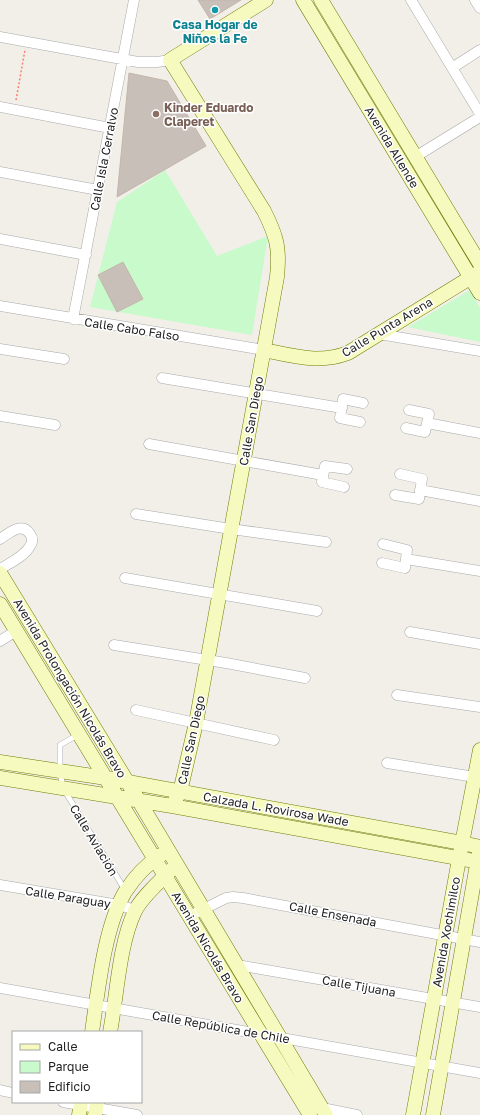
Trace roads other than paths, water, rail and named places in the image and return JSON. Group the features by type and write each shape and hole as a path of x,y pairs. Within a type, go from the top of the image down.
{"street":[{"name":"Calle Isla Cerralvo","path":"73,319 134,0"},
{"path":"0,37 123,60 148,62 170,60 266,0"},
{"name":"Avenida Allende","path":"303,0 475,274 480,293"},
{"name":"Avenida Allende","path":"321,0 480,264"},
{"path":"411,0 480,114"},
{"path":"475,0 480,8"},
{"path":"452,68 480,50"},
{"name":"Calle San Diego","path":"170,60 260,204 274,230 279,257 277,277 196,724 180,792 172,806"},
{"path":"0,107 110,128"},
{"path":"415,157 480,117"},
{"path":"0,172 98,190"},
{"path":"0,239 86,255"},
{"name":"Calle Punta Arena","path":"264,350 320,360 333,358 348,353 475,274"},
{"name":"Calle Cabo Falso","path":"0,306 264,350"},
{"path":"379,334 480,351"},
{"path":"0,349 64,359"},
{"path":"162,378 342,408"},
{"path":"360,422 340,418 343,399 363,403"},
{"path":"406,428 426,432 429,414 410,410"},
{"path":"0,416 55,425"},
{"path":"427,423 480,433"},
{"path":"149,444 323,474 347,469"},
{"path":"323,474 344,487"},
{"path":"400,474 422,479 419,495"},
{"path":"395,495 419,495 480,501"},
{"path":"136,514 326,542"},
{"path":"0,539 12,530 23,528 32,536 30,547 25,553 0,569"},
{"path":"382,563 405,568 407,550 383,544"},
{"path":"406,559 480,571"},
{"name":"Avenida Prolongación Nicolás Bravo","path":"0,573 128,783"},
{"path":"125,578 317,611"},
{"name":"Avenida Prolongación Nicolás Bravo","path":"0,604 106,778"},
{"path":"0,641 16,630"},
{"path":"410,632 480,644"},
{"path":"114,646 207,660 305,678"},
{"path":"397,695 480,707"},
{"path":"136,710 274,740"},
{"name":"Avenida Xochimilco","path":"413,1115 480,750"},
{"name":"Calzada L. Rovirosa Wade","path":"0,762 106,778 462,843 479,855"},
{"path":"387,763 475,777"},
{"name":"Calzada L. Rovirosa Wade","path":"0,778 117,796 459,859 479,855"},
{"name":"Avenida Nicolás Bravo","path":"106,778 261,1033 308,1114"},
{"name":"Avenida Nicolás Bravo","path":"128,783 238,965 324,1112"},
{"path":"92,1031 104,957 118,905 140,872 168,850"},
{"name":"Avenida Xochimilco","path":"433,1115 479,855"},
{"path":"110,1031 121,961 127,934 135,910 177,864"},
{"name":"Calle Paraguay","path":"0,885 118,905 135,910"},
{"name":"Calle Ensenada","path":"190,916 226,898 233,897 480,942"},
{"name":"Calle Tijuana","path":"238,965 480,1007"},
{"name":"Calle República de Chile","path":"0,988 261,1033 480,1073"},
{"path":"0,1090 12,1093"},
{"path":"66,1103 80,1107 96,1108 137,1115"},
{"path":"324,1112 356,1115"}],"lane":[{"path":"63,788 60,772 60,745 79,734"},
{"name":"Calle Aviación","path":"63,788 126,891"}],"place":[{"name":"Casa Hogar de Niños la Fe","path":"215,10"},
{"name":"Kinder Eduardo Claperet","path":"156,114"}]}
